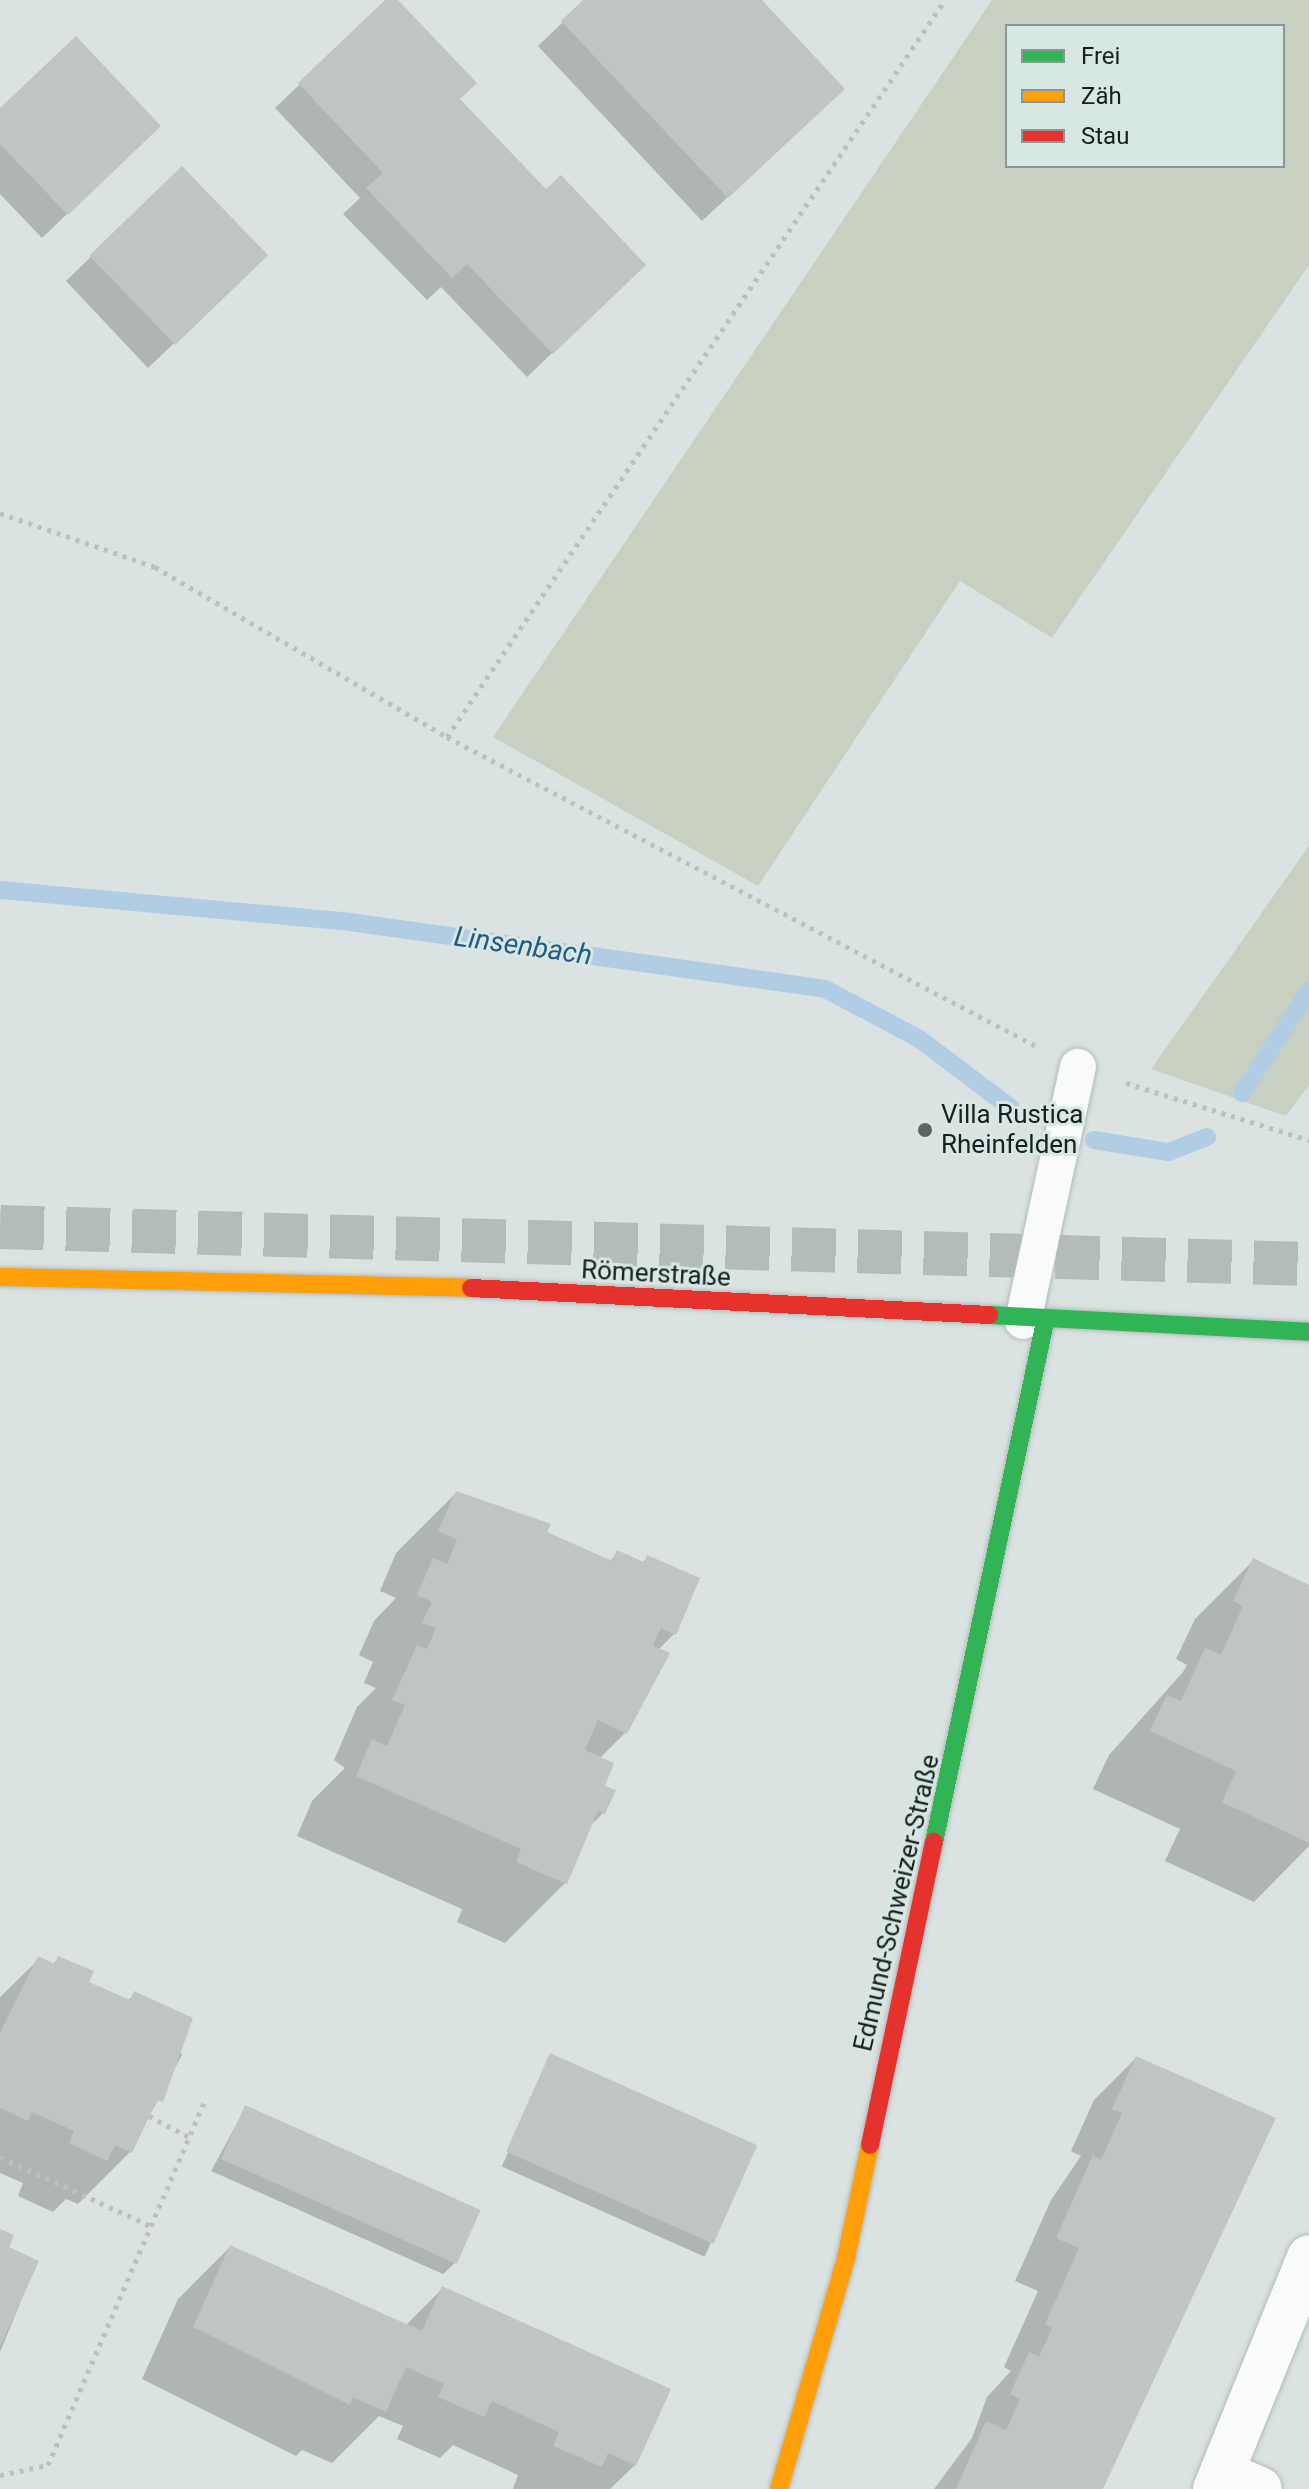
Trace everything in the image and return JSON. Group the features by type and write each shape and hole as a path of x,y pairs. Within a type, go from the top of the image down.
{"street":[{"name":"Römerstraße","path":"0,1277 269,1278 1034,1322 1309,1332"},
{"name":"Edmund-Schweizer-Straße","path":"779,2489 846,2258 1034,1322"},
{"path":"1233,2484 1309,2257"}],"lane":[{"path":"1034,1322 1078,1067"}],"path":[{"path":"447,737 945,0"},
{"path":"0,513 155,567 447,737 1078,1067 1309,1140"},
{"path":"0,2475 48,2465 204,2103"},
{"path":"149,2116 189,2137"},
{"path":"0,2157 151,2226"}],"green space":[{"path":"992,0 1309,0 1309,265 1052,638 960,581 758,886 493,737"},
{"path":"1309,846 1309,1085 1286,1116 1151,1069"}],"building":[{"path":"385,0 398,0 477,83 460,99 546,189 561,175 646,265 553,354 467,264 452,278 366,188 383,173 298,83"},
{"path":"583,0 762,0 845,89 728,198 561,21"},
{"path":"76,36 161,126 68,215 0,144 0,108"},
{"path":"182,166 268,255 175,345 89,256"},
{"path":"456,1491 551,1524 547,1532 612,1561 617,1550 644,1562 647,1555 700,1578 676,1635 661,1628 653,1646 670,1653 627,1734 598,1720 585,1750 614,1763 605,1786 616,1790 605,1814 598,1811 567,1884 516,1862 521,1849 356,1776 372,1739 387,1746 405,1705 392,1700 417,1645 427,1649 436,1628 422,1623 432,1602 417,1595 433,1558 447,1564 457,1540 438,1531"},
{"path":"1253,1558 1309,1585 1309,1843 1222,1802 1236,1771 1150,1731 1167,1695 1181,1701 1205,1648 1221,1655 1243,1606 1233,1601"},
{"path":"38,1956 55,1964 58,1956 94,1971 89,1982 130,2000 134,1991 193,2018 163,2102 157,2100 132,2153 115,2145 107,2161 69,2143 74,2131 32,2112 28,2121 0,2108 0,2033"},
{"path":"550,2053 757,2145 713,2244 506,2152"},
{"path":"1136,2056 1276,2118 1103,2489 956,2489 986,2421 1006,2430 1020,2399 1010,2394 1029,2352 1039,2357 1052,2328 1045,2324 1079,2248 1056,2238 1093,2155 1101,2160 1122,2113 1112,2109"},
{"path":"245,2105 481,2210 457,2264 221,2159"},
{"path":"0,2229 14,2235 9,2247 39,2261 0,2347"},
{"path":"230,2245 422,2331 442,2286 671,2389 636,2466 608,2453 602,2467 553,2446 559,2432 492,2401 484,2417 438,2397 444,2384 406,2367 386,2412 353,2397 350,2405 193,2327"}],"waterway":[{"name":"Linsenbach","path":"0,890 350,922 825,989 918,1038 1011,1108"},
{"path":"1242,1093 1309,991"},
{"path":"1094,1140 1169,1152 1207,1137"}],"tunnel":[{"path":"0,1227 1309,1264"}],"traffic: fast":[{"path":"989,1315 1309,1332"},
{"path":"934,1842 1045,1322"}],"traffic: slow":[{"path":"0,1277 471,1288"},
{"path":"779,2489 846,2258 870,2145"}],"traffic: jam":[{"path":"471,1288 989,1315"},
{"path":"870,2145 934,1842"}],"place":[{"name":"Villa Rustica Rheinfelden","path":"925,1130"}]}
